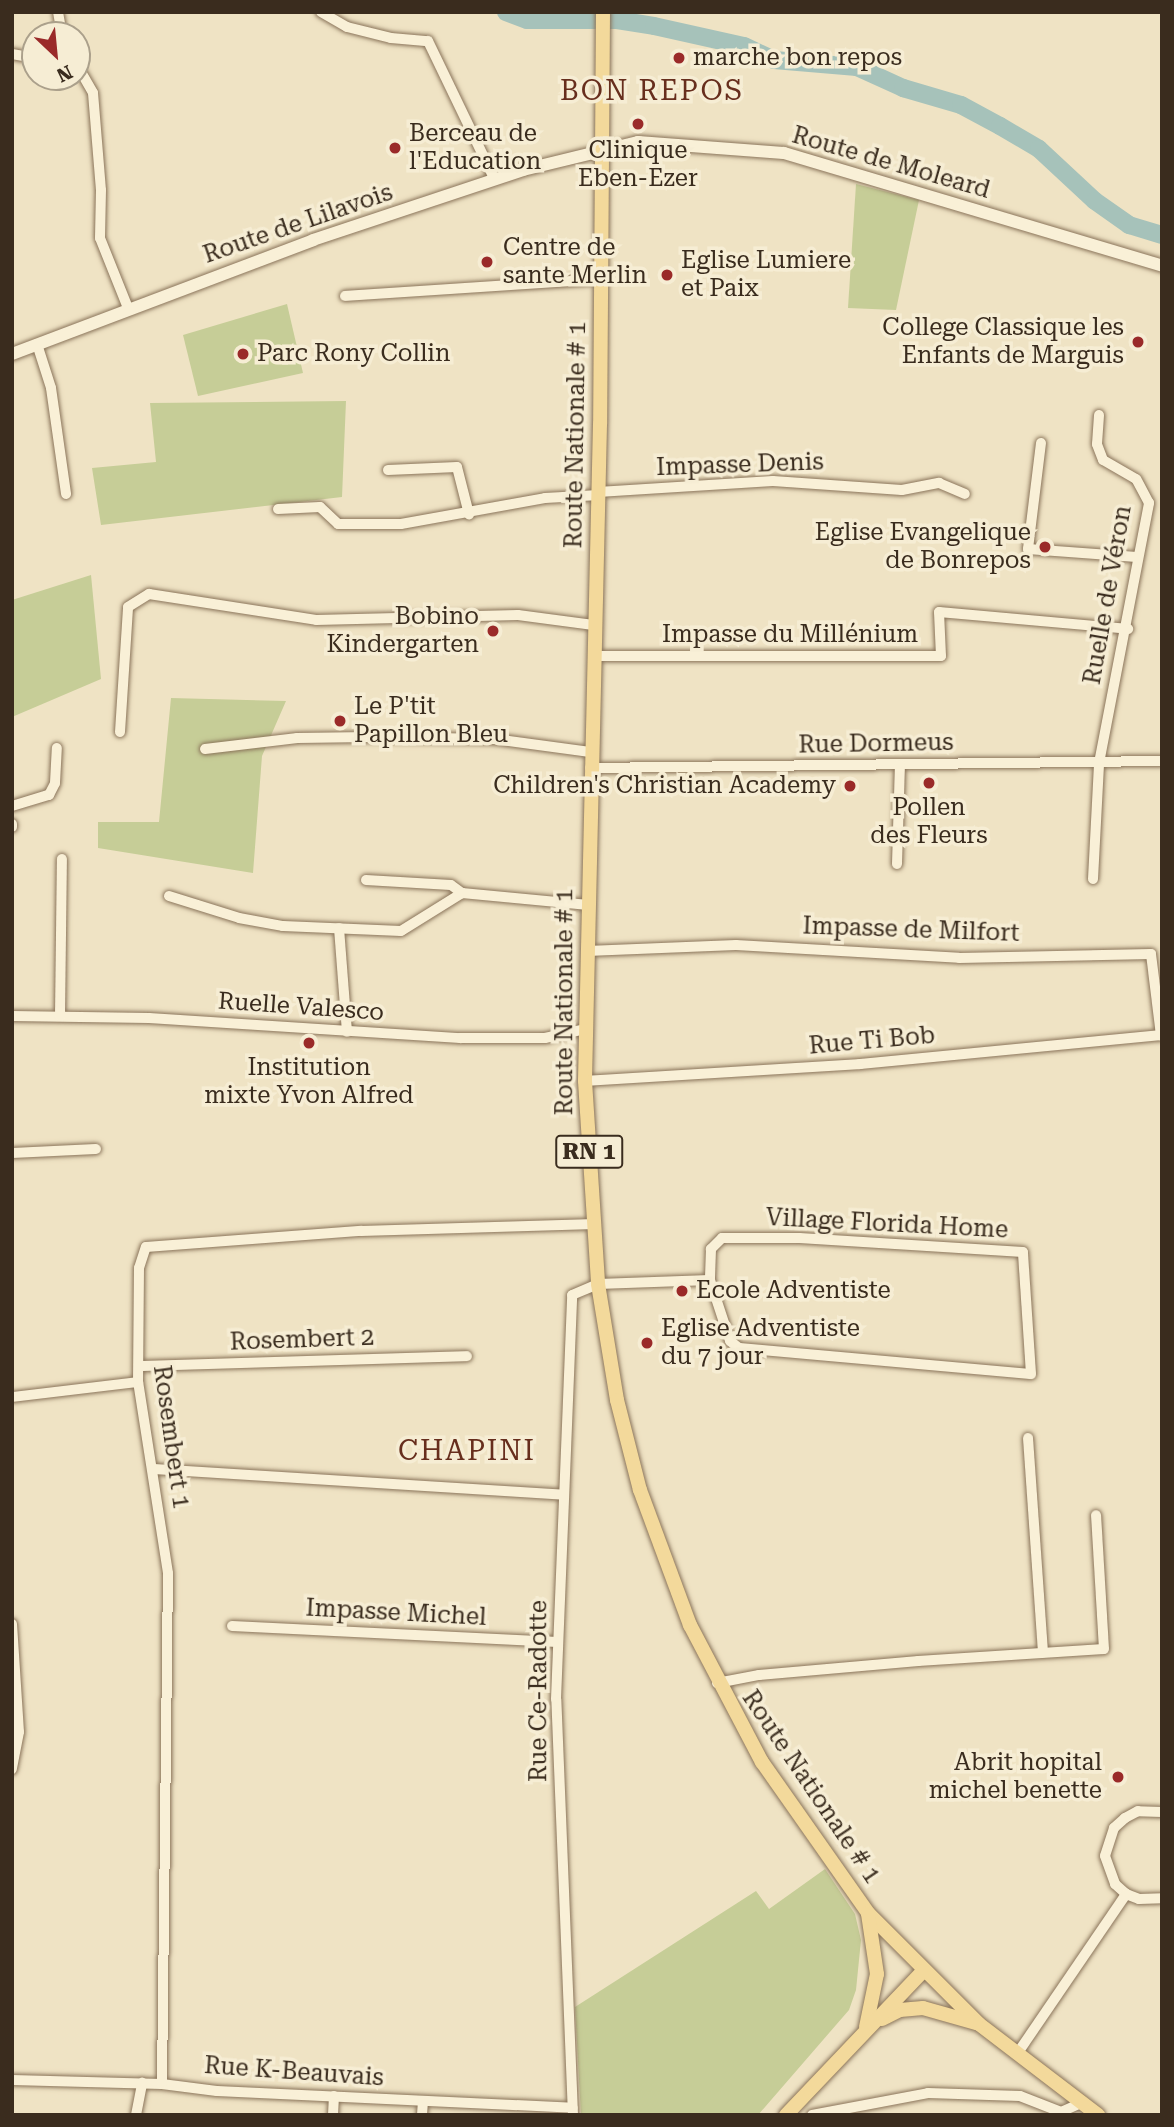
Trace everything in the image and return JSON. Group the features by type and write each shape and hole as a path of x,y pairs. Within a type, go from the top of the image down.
{"main road":[{"name":"Route Nationale # 1","path":"603,12 598,494 590,752 585,1082 598,1284 617,1400 640,1490 690,1625 717,1683 762,1762 868,1913 923,1971 979,2024 1098,2115"},
{"name":"Route de Moleard","path":"603,150 638,142 784,153 1162,266"},
{"name":"Route de Lilavois","path":"12,354 313,240 495,180 603,150"},
{"path":"866,2029 877,1974 868,1913"},
{"path":"786,2115 923,1971"},
{"path":"866,2029 911,2008 979,2024"}],"street":[{"path":"321,12 358,30 428,41 495,180"},
{"path":"91,90 102,190 100,239 128,308"},
{"path":"345,296 600,279"},
{"path":"37,344 51,388 66,494"},
{"name":"Ruelle de Véron","path":"1093,879 1100,763 1128,629 1137,557 1149,503 1136,479 1103,460 1097,443 1100,415"},
{"path":"1041,443 1028,549 1137,557"},
{"path":"388,470 457,467 469,513"},
{"name":"Impasse Denis","path":"278,509 320,507 338,524 401,524 545,498 773,481 902,490 939,483 965,494"},
{"path":"120,732 128,607 132,600 149,594 316,620 519,615 593,625"},
{"name":"Impasse du Millénium","path":"593,656 941,656 939,612 1128,629"},
{"path":"205,749 296,738 494,739 590,752"},
{"path":"12,806 49,795 55,783 57,748"},
{"name":"Rue Dormeus","path":"590,768 1162,761"},
{"path":"897,864 900,765"},
{"path":"60,1016 62,859"},
{"path":"366,880 451,885 463,893 588,905"},
{"path":"169,896 239,918 401,931 463,893"},
{"path":"339,928 347,1032"},
{"name":"Impasse de Milfort","path":"587,951 736,945 959,958 1151,954 1162,1035"},
{"name":"Ruelle Valesco","path":"12,1016 60,1016 347,1032 545,1038 586,1028"},
{"name":"Rue Ti Bob","path":"585,1082 860,1064 1162,1035"},
{"path":"12,1153 96,1149"},
{"name":"Rosembert 1","path":"162,2084 168,1573 155,1469 138,1382 139,1268 146,1247 360,1231 595,1224"},
{"name":"Village Florida Home","path":"722,1238 799,1238 1023,1252 1031,1374 739,1348 730,1341 710,1280 711,1249 722,1238"},
{"path":"598,1284 710,1280"},
{"name":"Rue Ce-Radotte","path":"566,2109 556,1699 563,1495 572,1295 598,1284"},
{"name":"Rosembert 2","path":"139,1366 467,1356"},
{"path":"12,1397 138,1382"},
{"path":"1028,1438 1043,1652"},
{"path":"155,1469 563,1495"},
{"path":"717,1683 759,1675 1104,1648 1096,1516"},
{"path":"12,1625 19,1732 12,1769"},
{"name":"Impasse Michel","path":"232,1626 558,1642"},
{"path":"1162,1812 1138,1811 1125,1818 1107,1841 1107,1871 1126,1894 1139,1899 1162,1898"},
{"path":"1017,2054 1126,1894"},
{"name":"Rue K-Beauvais","path":"12,2080 162,2084 566,2109"},
{"path":"136,2115 142,2083"},
{"path":"813,2115 928,2093 1020,2096 1060,2112 1081,2103"},
{"path":"333,2115 334,2096"},
{"path":"422,2115 423,2101"}],"green space":[{"path":"856,184 919,200 896,310 848,308"},
{"name":"Parc Rony Collin","path":"287,304 303,373 198,396 183,335"},
{"path":"346,401 342,497 101,525 92,468 156,462 150,403"},
{"path":"91,575 101,679 12,717 12,600"},
{"path":"171,698 286,701 262,756 253,873 98,848 98,822 159,822"},
{"path":"825,1869 855,1914 861,1940 856,1990 849,2010 758,2115 581,2115 575,2007 756,1891 769,1909"}],"waterway":[{"path":"506,12 527,20 617,20 744,46 774,60 857,67 903,88 961,105 1000,126 1039,149 1095,201 1129,225 1162,235"}],"place":[{"name":"marche bon repos","path":"679,58"},
{"name":"Clinique Eben-Ezer","path":"638,124"},
{"name":"Berceau de l'Education","path":"395,148"},
{"name":"Centre de sante Merlin","path":"487,262"},
{"name":"Eglise Lumiere et Paix","path":"667,275"},
{"name":"College Classique les Enfants de Marguis","path":"1138,342"},
{"name":"Parc Rony Collin","path":"243,354"},
{"name":"Eglise Evangelique de Bonrepos","path":"1045,547"},
{"name":"Bobino Kindergarten","path":"493,631"},
{"name":"Le P'tit Papillon Bleu","path":"340,721"},
{"name":"Pollen des Fleurs","path":"929,783"},
{"name":"Children's Christian Academy","path":"850,786"},
{"name":"Institution mixte Yvon Alfred","path":"309,1043"},
{"name":"Ecole Adventiste","path":"682,1291"},
{"name":"Eglise Adventiste du 7 jour","path":"647,1343"},
{"name":"Abrit hopital michel benette","path":"1118,1777"}],"district":[{"name":"BON REPOS","path":"652,91"},
{"name":"CHAPINI","path":"467,1451"}]}
